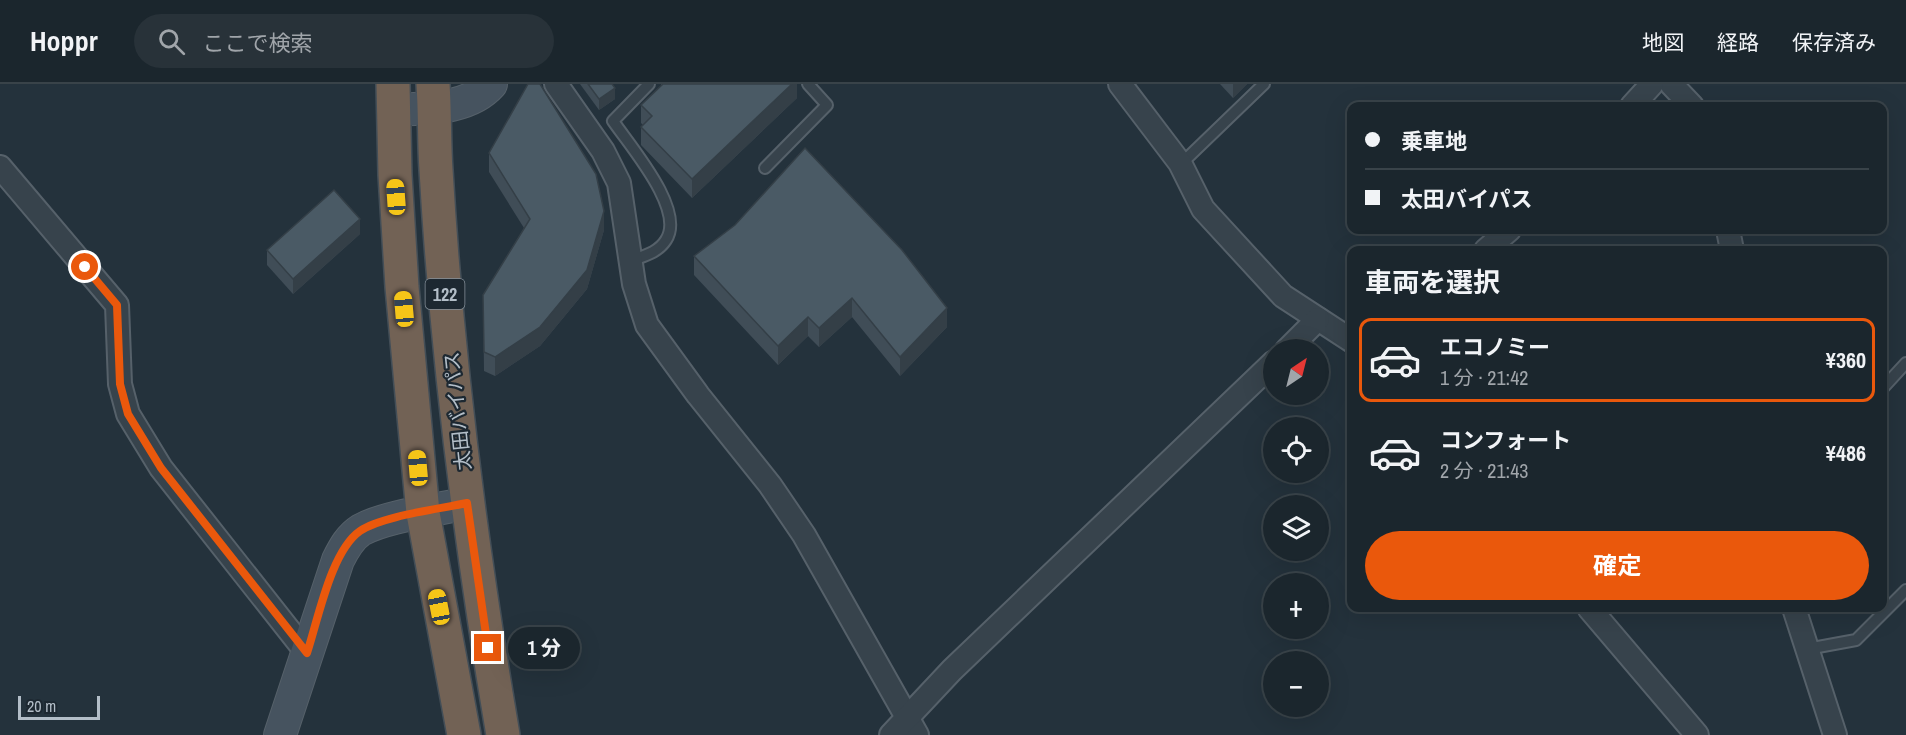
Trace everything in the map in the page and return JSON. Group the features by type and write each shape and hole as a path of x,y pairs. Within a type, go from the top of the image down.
{"highway":[{"name":"太田バイパス","path":"434,96 435,168 447,322 477,583 503,735"},
{"name":"122","path":"393,97 402,287 423,513 464,735"}],"street":[{"path":"393,97 434,96 466,100 491,84"},
{"path":"556,84 612,167 619,183 630,261 639,305 647,325 685,379 770,485 804,535 912,726"},
{"path":"1120,84 1181,164 1203,209 1284,296 1347,338"},
{"path":"1636,102 1652,84"},
{"path":"1671,84 1688,102"},
{"path":"0,167 117,305 120,384 128,414 161,468 307,653"},
{"path":"1491,246 1504,234"},
{"path":"1298,339 1318,319"},
{"path":"891,735 912,726 960,662 1263,373"},
{"path":"280,735 338,560 347,543 360,531 377,523 467,503"},
{"path":"1592,612 1697,735"},
{"path":"1795,612 1835,735"}],"lane":[{"path":"630,261 660,248 667,239 670,228 668,209 657,183 613,121 649,84"},
{"path":"765,168 827,105 808,84"},
{"path":"1181,164 1264,84"},
{"path":"1887,384 1906,363"},
{"path":"1887,609 1906,590"},
{"path":"1807,649 1856,640 1884,612"}],"building":[{"path":"528,84 540,84 596,174 604,211 587,270 540,327 495,357 484,352 483,295 530,219 489,153"},
{"path":"588,84 612,84 615,88 599,99"},
{"path":"663,84 792,84 692,179 641,127 652,116 641,105"},
{"path":"805,148 902,250 947,308 900,357 852,298 819,328 808,317 778,346 694,256 735,225"},
{"path":"334,190 360,219 293,279 267,250"}],"route":[{"path":"85,267 117,305 120,384 128,414 161,468 307,653 338,560 347,543 360,531 377,523 467,503 488,648"}]}
